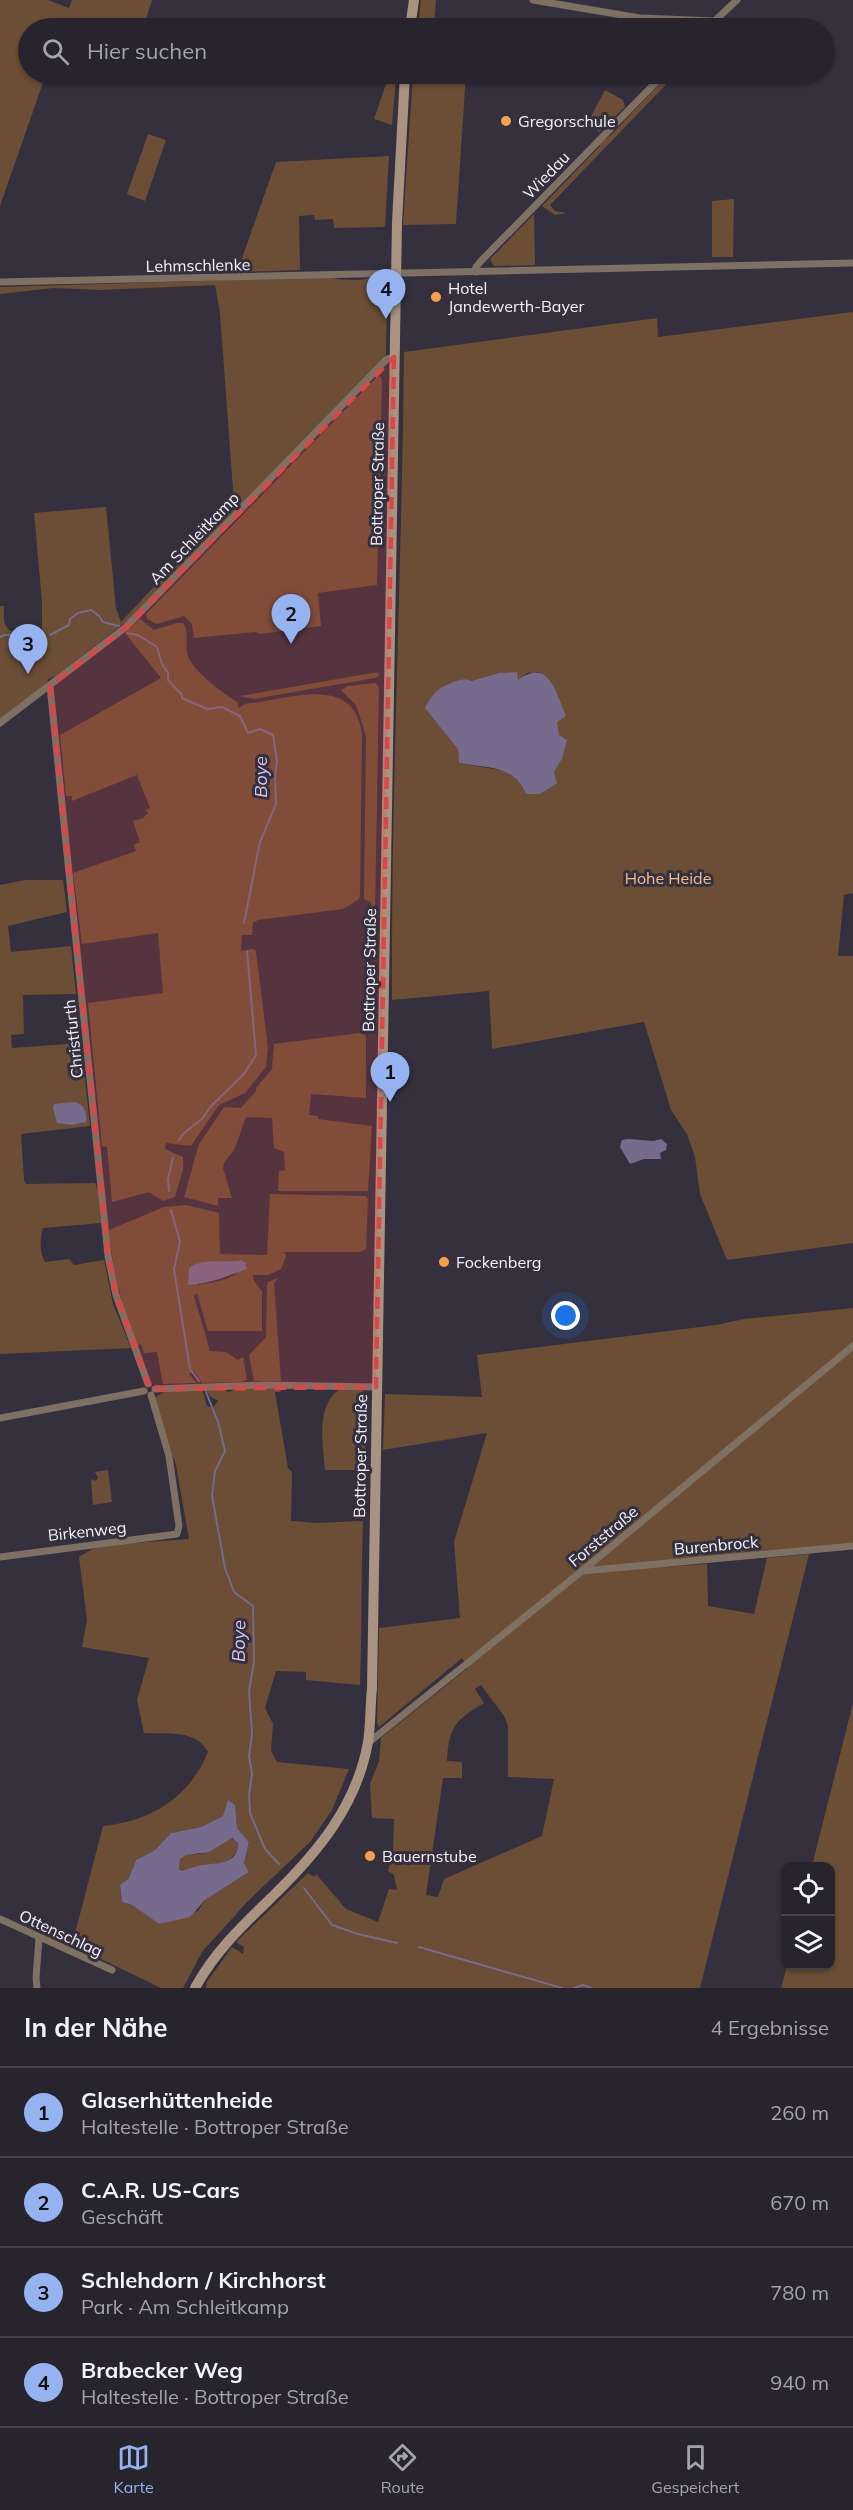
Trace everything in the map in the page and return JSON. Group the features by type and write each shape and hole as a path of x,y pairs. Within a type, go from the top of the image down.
{"main road":[{"path":"411,18 414,0"},
{"name":"Bottroper Straße","path":"195,1988 202,1974 235,1930 303,1866 324,1842 357,1781 368,1743 372,1688 394,357 399,156 404,84"}],"street":[{"path":"533,0 640,18"},
{"path":"718,18 737,0"},
{"name":"Wiedau","path":"476,272 476,267 481,261 654,84"},
{"name":"Lehmschlenke","path":"0,282 853,263"},
{"name":"Am Schleitkamp","path":"0,723 126,627 387,359 394,357"},
{"name":"Christfurth","path":"50,686 108,1256 116,1295 150,1390 169,1456 179,1526 177,1534"},
{"name":"Forststraße","path":"368,1743 582,1571 853,1346"},
{"path":"0,1418 150,1390 265,1385 376,1386"},
{"name":"Birkenweg","path":"0,1557 58,1547 177,1534"},
{"name":"Burenbrock","path":"582,1571 853,1546"},
{"name":"Ottenschlag","path":"0,1919 112,1971"},
{"path":"37,1988 39,1938"}],"highlighted area":[{"path":"394,357 376,1387 155,1389 154,1383 148,1384 116,1295 108,1256 50,686 126,627"}],"green space":[{"path":"0,0 48,0 69,8 72,0 152,0 146,18 18,18 18,84 43,84 0,206"},
{"path":"421,0 436,0 435,18 419,18"},
{"path":"386,84 395,84 392,125 374,119"},
{"path":"412,84 465,84 456,224 403,225"},
{"path":"659,84 666,84 550,205 555,211 567,213 555,215 542,206 600,146 600,143 611,135"},
{"path":"605,90 623,100 625,107 599,132 588,122"},
{"path":"148,134 166,140 145,201 127,194"},
{"path":"389,156 385,227 334,228 333,219 315,220 314,215 299,216 300,270 237,272 276,162"},
{"path":"734,199 733,257 712,257 712,201"},
{"path":"534,214 535,265 494,266 490,259"},
{"path":"329,277 358,280 380,277 387,281 386,354 382,360 132,617 56,676 48,679 47,684 0,719 0,606 4,606 5,624 11,631 42,632 42,602 34,513 106,507 116,608 121,622 182,557 187,548 234,503 220,313 215,285 101,290 53,288 0,294 0,287"},
{"name":"Hohe Heide","path":"853,312 853,893 844,895 838,956 853,956 853,1243 727,1260 700,1194 695,1157 687,1134 671,1110 644,1022 492,1049 489,991 392,1000 393,838 404,352 657,318 658,337","holes":["539,672 559,735 562,759 554,772 521,781 505,771 459,763 458,749 471,681 499,673 518,680 527,673"]},
{"path":"378,376 381,377 382,382 377,585 318,593 321,626 259,634 257,632 194,638 192,624 184,616 157,624 147,619 146,614"},
{"path":"140,619 154,630 183,623 186,630 187,652 191,662 210,682 237,702 239,708 245,704 316,694 333,696 346,703 356,715 362,734 360,894 359,899 343,909 258,920 253,923 252,935 242,935 241,951 253,949 256,951 268,1048 266,1067 245,1093 219,1105 191,1146 166,1143 165,1149 183,1157 183,1170 175,1197 163,1201 149,1192 112,1202 107,1147 102,1146 88,1003 163,993 158,933 82,944 73,873 136,851 134,845 140,842 133,821 143,818 148,813 146,810 150,808 137,775 72,801 72,796 66,796 60,735 161,678 125,633"},
{"path":"378,672 379,676 375,678 254,699 240,696"},
{"path":"376,683 379,688 375,914 372,914 371,902 364,899 366,736 356,705 341,690 348,686"},
{"path":"25,880 63,880 67,912 8,926 11,952 71,946 76,994 23,995 24,1034 11,1035 12,1048 81,1043 90,1126 21,1134 24,1180 26,1184 95,1183 99,1192 101,1223 43,1228 42,1254 45,1262 69,1259 74,1265 104,1260 113,1304 131,1348 0,1354 0,885"},
{"path":"360,1033 366,1038 366,1098 311,1094 309,1115 318,1116 318,1119 372,1126 368,1191 278,1191 279,1171 285,1170 284,1152 274,1148 272,1118 246,1117 235,1147 223,1168 232,1198 218,1198 218,1206 184,1197 199,1144 224,1107 241,1108 256,1091 272,1069 274,1044"},
{"path":"270,1194 366,1196 368,1199 366,1249 360,1252 284,1252 286,1256 281,1269 268,1275 253,1275 254,1281 262,1291 262,1331 208,1331 197,1293 194,1296 210,1351 226,1352 238,1360 243,1357 247,1380 202,1383 194,1371 189,1374 197,1383 163,1384 157,1352 144,1353 141,1344 136,1346 119,1289 109,1230 164,1207 186,1205 219,1213 220,1254 267,1255","holes":["240,1260 245,1262 242,1268 232,1276 198,1285 198,1263 228,1263"]},
{"path":"278,1278 274,1283 281,1381 254,1381 249,1355 266,1337 267,1286 268,1282"},
{"path":"853,1308 853,1544 676,1560 665,1567 707,1564 708,1606 754,1614 767,1558 809,1554 700,1988 206,1988 207,1982 232,1947 243,1954 244,1947 237,1943 238,1940 308,1873 314,1877 316,1874 346,1909 378,1922 389,1889 397,1890 394,1875 388,1871 393,1850 394,1819 372,1818 370,1784 379,1761 381,1738 468,1668 462,1658 379,1727 377,1723 379,1628 460,1618 454,1542 487,1433 383,1450 385,1394 482,1397 477,1355 716,1325 744,1319","holes":["481,1685 504,1716 508,1726 508,1777 554,1779 542,1836 444,1879 438,1897 426,1895 443,1778 462,1778 462,1762 447,1761 452,1732 466,1714 484,1703 475,1689"]},
{"path":"279,1388 281,1392 275,1392 288,1468 292,1472 291,1521 317,1523 363,1521 360,1685 306,1680 306,1672 276,1671 265,1708 273,1724 271,1751 277,1762 349,1769 332,1810 310,1842 247,1902 202,1952 183,1988 161,1988 72,1945 103,1826 137,1819 166,1804 190,1782 208,1752 196,1739 189,1736 144,1733 137,1700 149,1658 82,1647 87,1620 79,1557 92,1549 120,1544 189,1539 176,1465 155,1398 165,1392 202,1389 207,1406 213,1408 218,1401 206,1390 229,1392 235,1389","holes":["234,1805 237,1828 249,1842 244,1863 249,1872 205,1900 198,1911 159,1924 132,1905 122,1902 120,1885 129,1878 136,1860 155,1850 171,1833 201,1827 223,1816"]},
{"path":"340,1389 362,1390 366,1396 365,1496 360,1497 360,1470 325,1470 322,1438 324,1415 332,1396"},
{"path":"108,1470 112,1502 93,1505 91,1479 95,1481 98,1478 95,1472"},
{"path":"853,1703 853,1988 781,1988 786,1970 835,1970 835,1862 813,1862"},
{"path":"231,1838 238,1843 238,1846 235,1854 226,1862 182,1871 179,1869 180,1859 185,1855 200,1854"}],"shaded area":[{"path":"517,672 518,680 529,674 544,675 555,688 566,716 557,722 559,735 567,740 562,759 554,772 557,783 540,794 526,794 515,778 507,773 489,767 459,763 458,749 425,708 434,694 453,682"},
{"path":"74,1102 84,1109 86,1122 72,1125 57,1123 54,1104"},
{"path":"661,1139 667,1144 666,1150 660,1153 661,1159 644,1159 630,1164 620,1147 622,1140 653,1141"},
{"path":"241,1260 245,1262 247,1269 211,1281 188,1285 189,1268 195,1265"},
{"path":"228,1800 235,1805 237,1828 249,1842 244,1863 249,1872 205,1900 190,1917 159,1924 132,1905 122,1902 120,1885 129,1878 136,1860 155,1850 171,1833 201,1827 223,1816","holes":["232,1838 238,1843 234,1855 225,1862 201,1865 182,1871 179,1869 180,1859 186,1855 209,1852"]}],"waterway":[{"name":"Boye","path":"50,635 69,625 70,619 78,613 91,610 103,622 119,626"},
{"name":"Boye","path":"127,633 138,635 157,647 162,664 168,673 168,680 182,695 182,698 207,709 222,707 240,716 248,733 260,729 273,735 277,761 276,804 260,842 244,923"},
{"name":"Boye","path":"0,637 40,635"},
{"name":"Boye","path":"179,1140 244,1074 256,1055 247,951"},
{"name":"Boye","path":"169,1191 168,1180 173,1157"},
{"name":"Boye","path":"171,1210 180,1242 174,1269 190,1369 199,1381"},
{"name":"Boye","path":"206,1392 218,1422 225,1451 215,1471 212,1496 225,1568 234,1592 253,1606 254,1662 249,1691 252,1734 249,1756 252,1774 249,1795 250,1813 265,1849 279,1864"},
{"name":"Boye","path":"304,1888 332,1925 397,1943"},
{"name":"Boye","path":"419,1947 562,1988"},
{"name":"Boye","path":"574,1988 583,1985 591,1988"}],"place":[{"name":"Gregorschule","path":"506,121"},
{"name":"Hotel Jandewerth-Bayer","path":"436,297"},
{"name":"Brabecker Weg","path":"386,319"},
{"name":"C.A.R. US-Cars","path":"291,644"},
{"name":"Schlehdorn / Kirchhorst","path":"28,674"},
{"name":"Glaserhüttenheide","path":"390,1102"},
{"name":"Fockenberg","path":"444,1262"},
{"name":"Bauernstube","path":"370,1856"}]}
